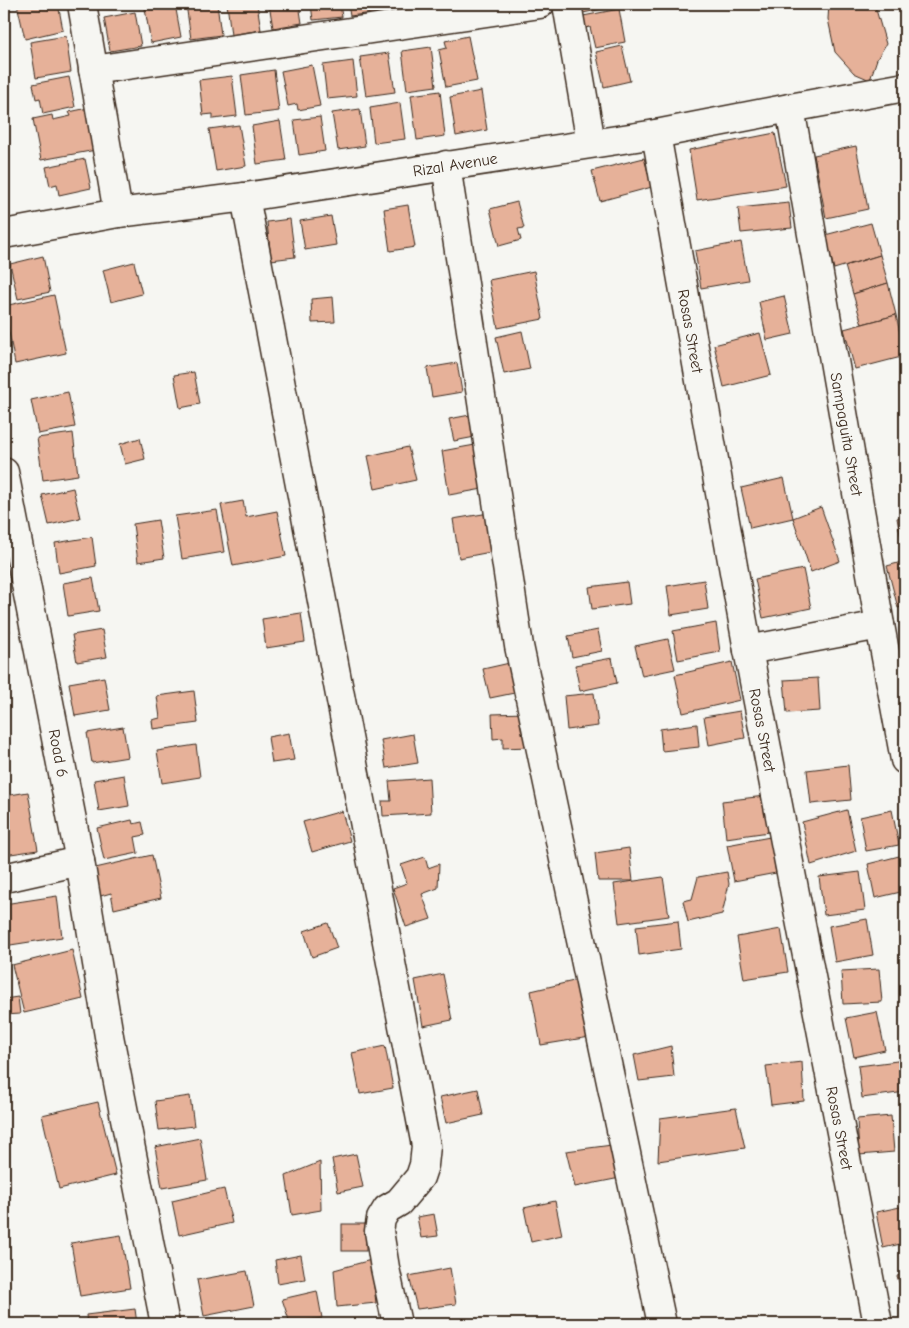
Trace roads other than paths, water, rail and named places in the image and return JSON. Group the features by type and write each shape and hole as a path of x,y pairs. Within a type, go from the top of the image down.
{"street":[{"path":"82,4 118,214"},
{"path":"93,70 540,4"},
{"path":"567,4 591,143"},
{"name":"Rizal Avenue","path":"4,234 118,214 245,197 656,134 905,87"},
{"name":"Sampaguita Street","path":"790,108 905,760"},
{"name":"Rosas Street","path":"656,134 748,650 878,1324"},
{"path":"446,165 520,646 662,1324"},
{"path":"245,197 426,1146 424,1165 420,1177 399,1202 387,1209 381,1218 379,1231 385,1268 398,1324"},
{"name":"Road 6","path":"4,472 80,861 109,1036 165,1324"},
{"path":"748,650 880,625"},
{"path":"4,878 80,861"}]}
